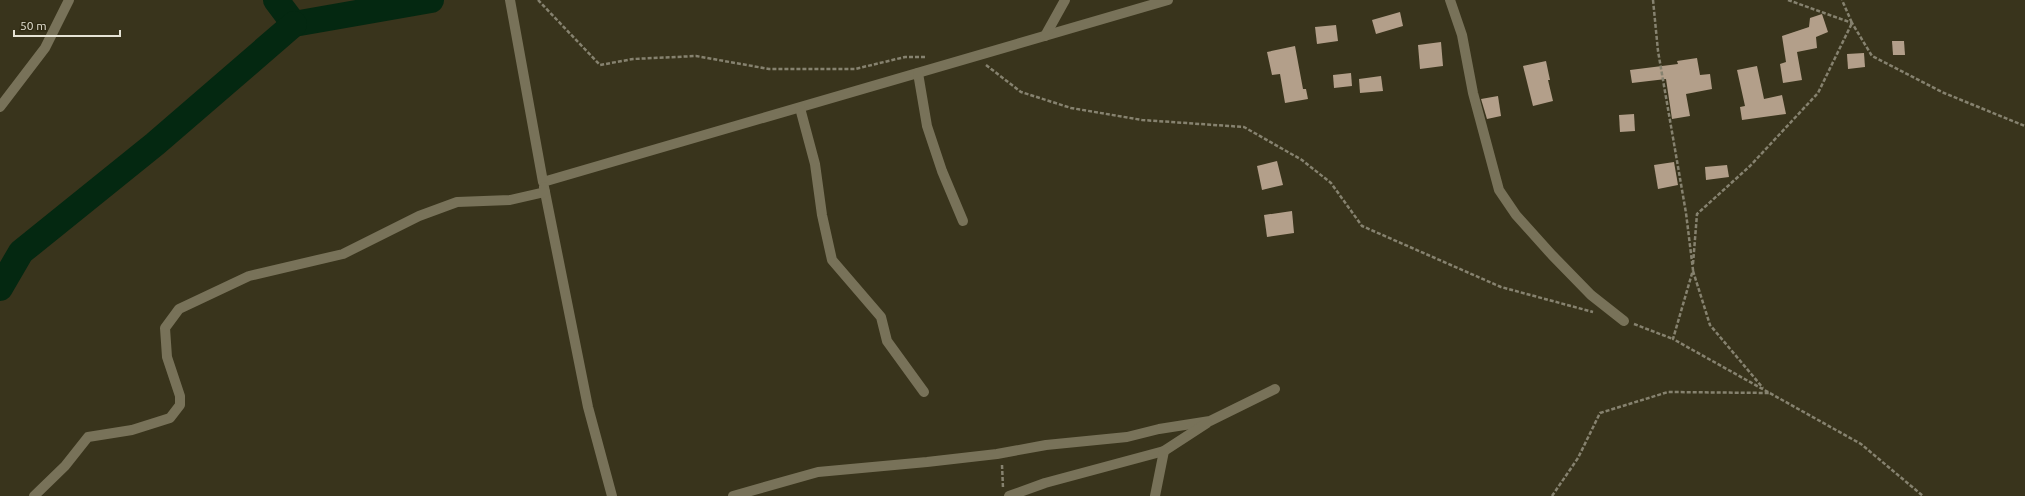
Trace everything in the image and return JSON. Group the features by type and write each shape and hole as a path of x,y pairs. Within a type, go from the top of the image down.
{"street":[{"path":"0,107 45,48 69,0"},
{"path":"510,0 543,182 588,407 612,496"},
{"path":"1045,36 1065,0"},
{"path":"543,182 1168,0"},
{"path":"1450,0 1462,35 1473,93 1499,190 1516,215 1591,295 1624,321"},
{"path":"918,73 927,126 942,171 963,221"},
{"path":"800,108 815,164 822,215 832,260 881,316 887,341 924,392"},
{"path":"34,496 65,466 88,437 132,430 170,418 180,405 180,396 167,357 165,328 178,310 249,276 343,254 419,216 457,202 510,200 545,192"},
{"path":"1009,496 1045,483 1164,452 1210,421 1275,389"},
{"path":"733,496 818,472 997,454 1046,445 1127,437 1159,429 1210,421"},
{"path":"1155,496 1164,452"}],"path":[{"path":"538,0 600,65 633,60 696,56 769,69 855,69 904,57 934,56"},
{"path":"1653,0 1658,51 1686,213 1693,270 1710,325 1765,390"},
{"path":"1788,0 1852,23"},
{"path":"1842,0 1852,23 1872,56 1944,93 2025,126"},
{"path":"1673,339 1693,270 1697,214 1750,166 1818,93 1852,23"},
{"path":"978,56 991,70 1021,92 1071,108 1142,120 1244,127 1302,160 1331,183 1362,226 1501,287 1601,314"},
{"path":"1624,321 1673,339 1861,444 1923,496"},
{"path":"1552,496 1578,458 1600,413 1668,392 1772,393"},
{"path":"997,454 1003,466 1002,496"}],"building":[{"path":"1400,12 1403,26 1376,34 1372,20"},
{"path":"1822,14 1828,32 1816,37 1817,48 1797,52 1802,80 1783,83 1780,64 1786,62 1782,36 1809,27 1810,18"},
{"path":"1336,25 1338,41 1317,44 1315,27"},
{"path":"1892,41 1904,41 1905,55 1893,55"},
{"path":"1441,42 1443,66 1420,69 1418,45"},
{"path":"1295,46 1303,89 1306,89 1308,99 1285,103 1280,74 1272,75 1267,52"},
{"path":"1864,53 1865,67 1848,69 1847,54"},
{"path":"1697,58 1700,75 1710,74 1712,89 1686,94 1690,116 1672,119 1666,79 1632,83 1630,70 1678,64 1677,61"},
{"path":"1546,61 1550,80 1548,80 1553,101 1533,106 1523,66"},
{"path":"1757,66 1764,99 1782,95 1786,114 1742,120 1740,107 1745,106 1737,70"},
{"path":"1351,73 1352,86 1334,88 1333,75"},
{"path":"1381,76 1383,91 1360,93 1359,79"},
{"path":"1498,96 1501,116 1487,119 1481,99"},
{"path":"1634,114 1635,131 1620,132 1619,115"},
{"path":"1277,161 1283,185 1262,190 1257,166"},
{"path":"1674,162 1678,185 1658,189 1654,165"},
{"path":"1727,165 1729,177 1706,180 1705,167"},
{"path":"1292,211 1294,233 1267,237 1264,215"}],"waterway":[{"path":"276,0 294,24 431,0"},
{"path":"0,288 21,252 155,144 294,24"}]}
